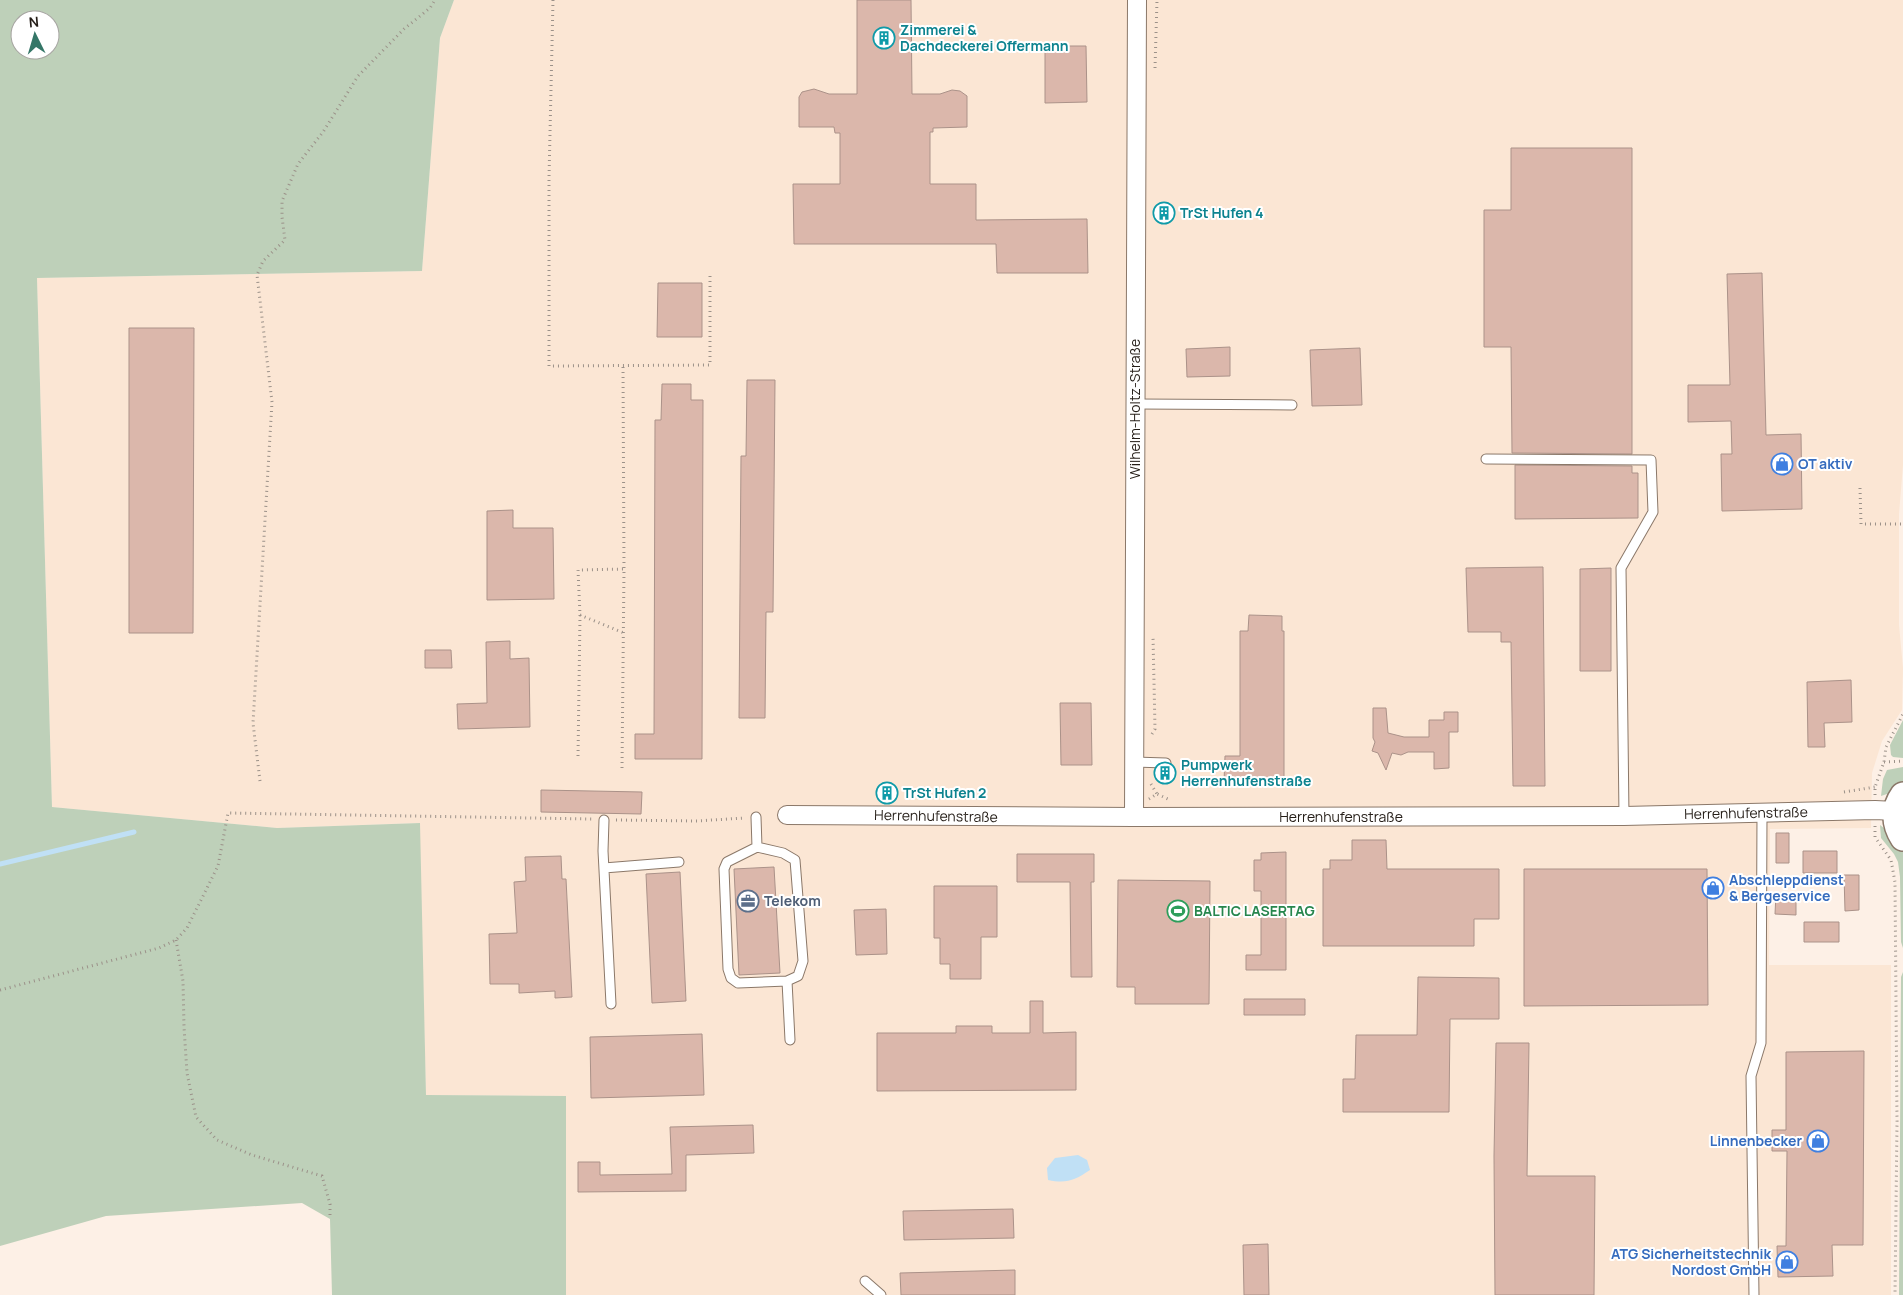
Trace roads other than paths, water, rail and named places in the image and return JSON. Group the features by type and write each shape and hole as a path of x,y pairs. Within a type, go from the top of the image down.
{"main road":[{"path":"1899,803 1898,830 1903,838"}],"street":[{"name":"Wilhelm-Holtz-Straße","path":"1134,818 1137,0"},
{"name":"Herrenhufenstraße","path":"787,815 1134,818 1624,816 1875,810 1899,803"}],"lane":[{"path":"1136,404 1292,405"},
{"path":"1486,458 1651,460 1653,512 1622,568 1624,816"},
{"path":"1134,762 1166,763"},
{"path":"1754,1295 1751,1076 1761,1043 1762,814"},
{"path":"756,817 757,847"},
{"path":"604,820 604,868 611,1004"},
{"path":"757,847 783,853 795,860 803,961 798,976 787,981 738,982 731,978 728,969 724,869 727,862 757,847"},
{"path":"604,868 679,862"},
{"path":"787,981 790,1040"},
{"path":"866,1281 880,1295"}],"water":[{"path":"1078,1155 1087,1160 1090,1170 1070,1180 1060,1182 1048,1180 1047,1168 1055,1158"}],"waterway":[{"path":"0,864 134,832"}],"place":[{"name":"Zimmerei & Dachdeckerei Offermann","path":"884,38"},
{"name":"TrSt Hufen 4","path":"1164,213"},
{"name":"OT aktiv","path":"1782,464"},
{"name":"Pumpwerk Herrenhufenstraße","path":"1165,773"},
{"name":"TrSt Hufen 2","path":"887,793"},
{"name":"Abschleppdienst & Bergeservice","path":"1713,888"},
{"name":"Telekom","path":"748,901"},
{"name":"BALTIC LASERTAG","path":"1178,911"},
{"name":"Linnenbecker","path":"1818,1141"},
{"name":"ATG Sicherheitstechnik Nordost GmbH","path":"1787,1262"}]}
